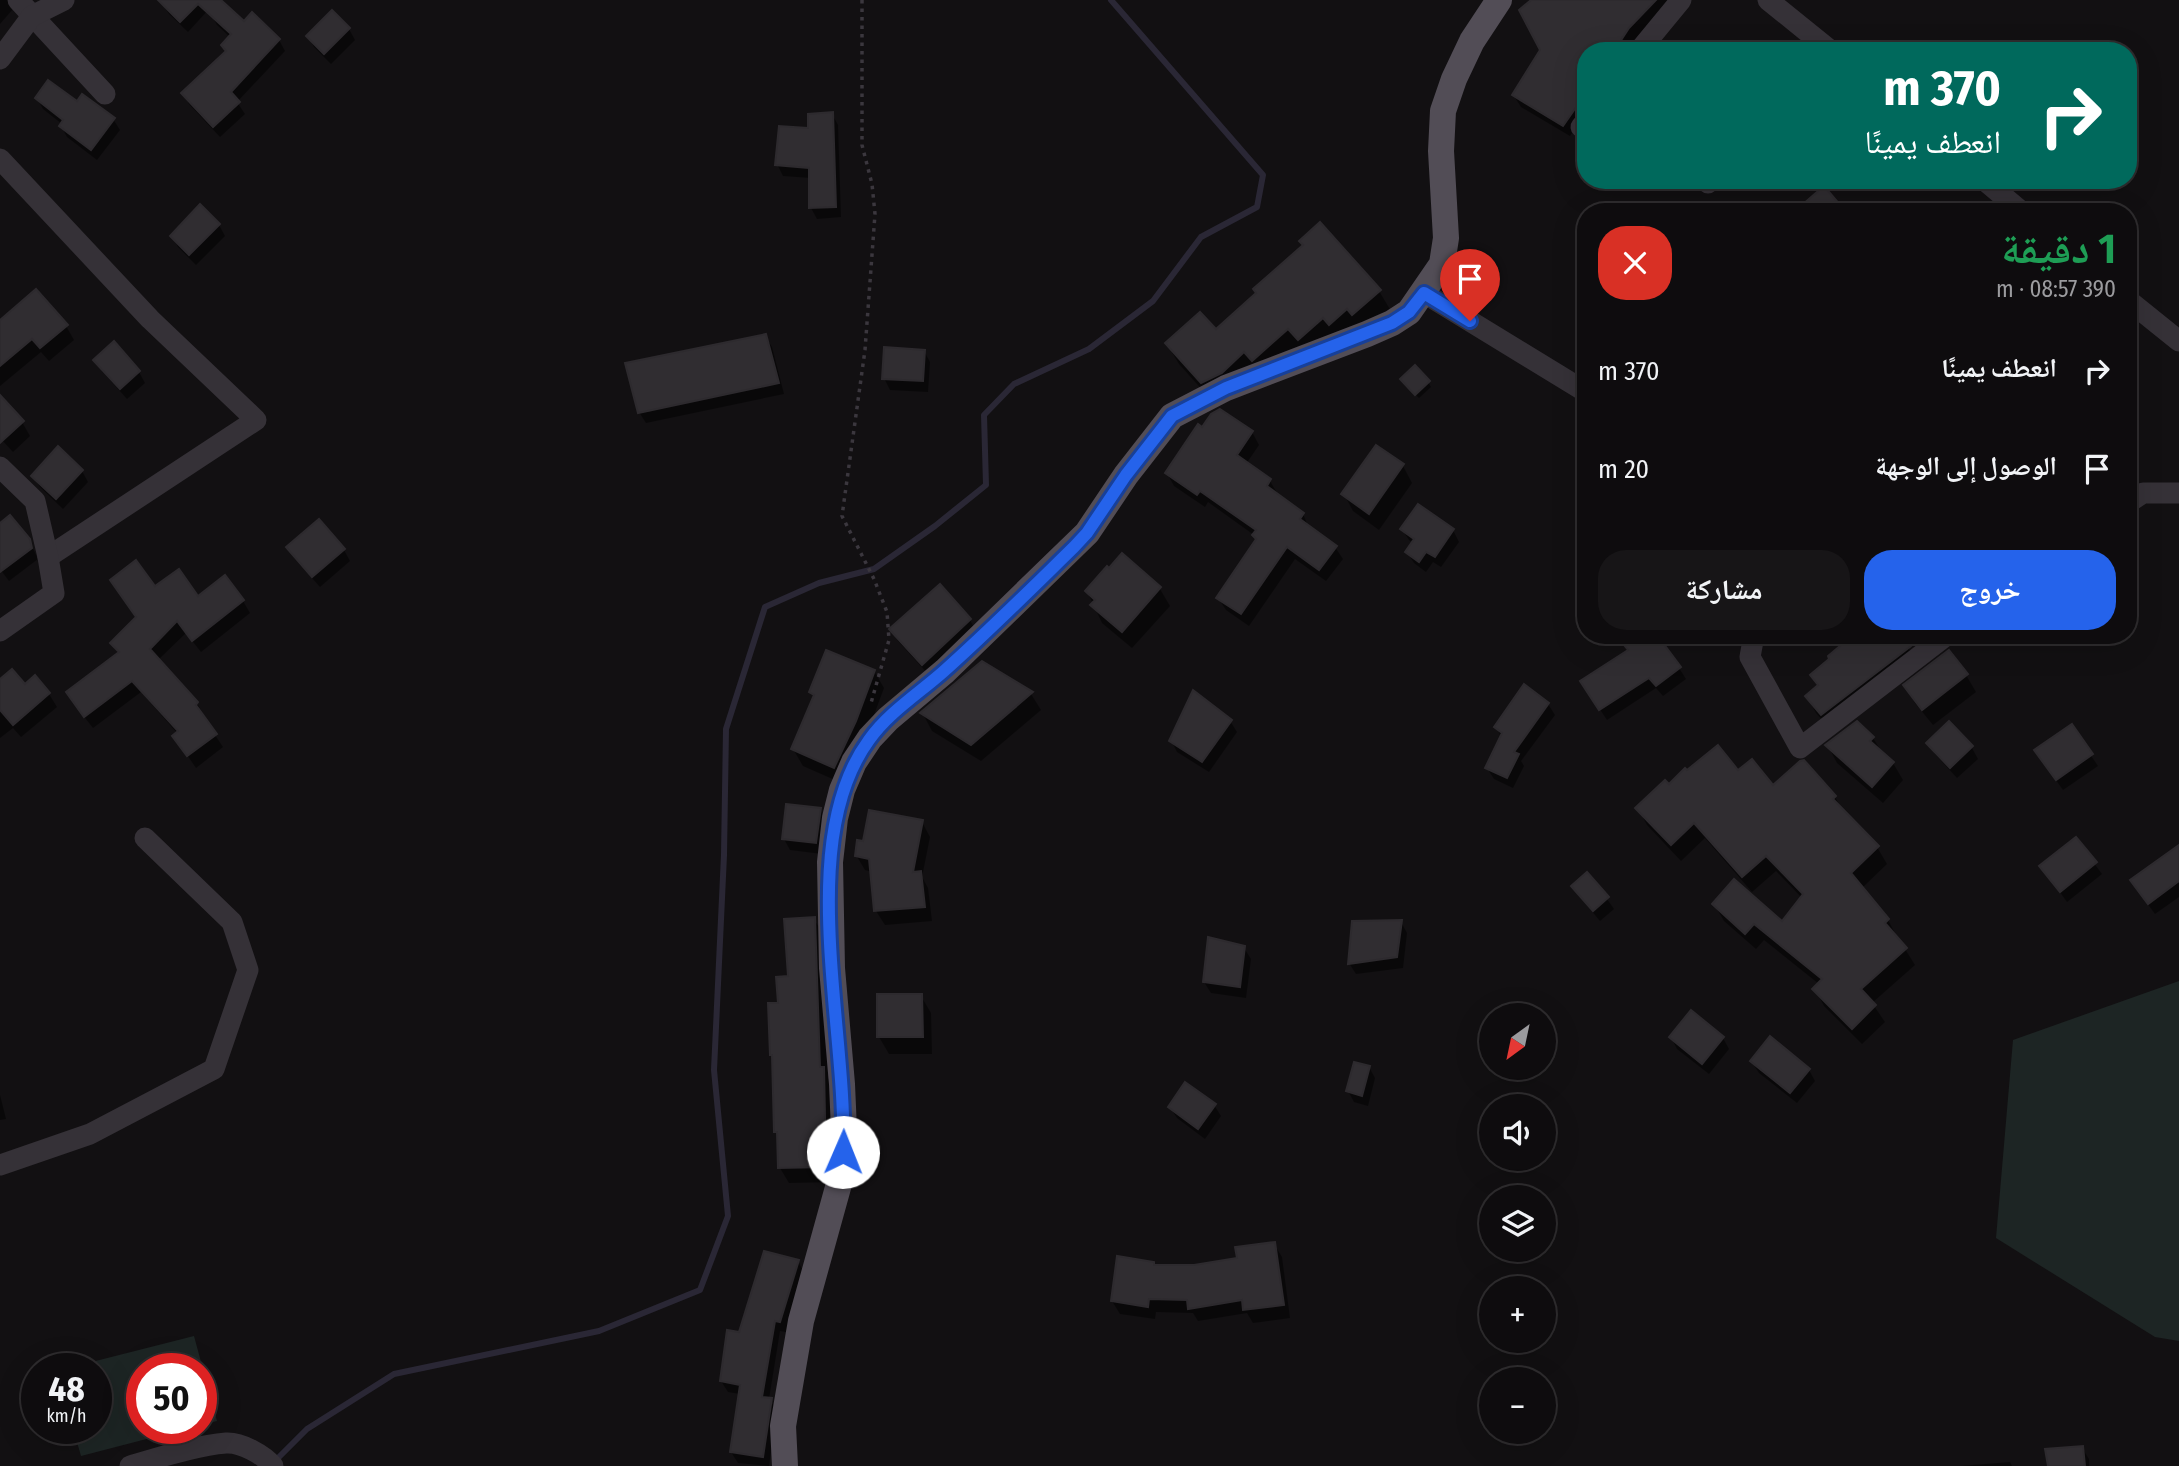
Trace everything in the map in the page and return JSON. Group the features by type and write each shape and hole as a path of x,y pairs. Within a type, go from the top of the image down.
{"main road":[{"path":"785,1466 783,1426 801,1321 842,1173 844,1129 832,968 830,862 835,818 842,790 854,762 878,730 945,671 1081,540 1126,475 1172,416 1226,388 1392,323 1409,312 1442,264 1446,238 1441,151 1444,111 1454,79 1472,41 1499,0"}],"street":[{"path":"25,8 64,0"},
{"path":"1646,42 1681,0"},
{"path":"1768,0 1820,42"},
{"path":"0,59 25,8"},
{"path":"25,8 105,94"},
{"path":"0,159 150,319 256,420 48,557"},
{"path":"1995,189 2011,203"},
{"path":"1424,293 1577,386"},
{"path":"2137,307 2179,341"},
{"path":"0,467 36,501 54,593 0,631"},
{"path":"2137,497 2143,493 2179,493"},
{"path":"1752,644 1750,657 1800,748 1935,644"},
{"path":"0,1165 90,1134 214,1069 248,970 232,922 145,838"},
{"path":"130,1466 229,1443 264,1455 274,1466"}],"path":[{"path":"862,0 862,145 872,184 875,214 865,350 842,516 874,579 887,612 888,640 870,707 878,730"}],"shaded area":[{"path":"2179,981 2179,1341 2155,1337 1996,1238 2013,1040"},
{"path":"194,1336 199,1353 127,1353"},
{"path":"126,1353 127,1444 81,1456 78,1444 112,1444 112,1357"}],"building":[{"path":"158,0 221,0 244,21 252,12 280,39 231,92 240,102 213,127 181,93 226,51 221,45 231,34 198,4 180,22"},
{"path":"1531,0 1656,0 1629,28 1620,42 1577,42 1577,106 1563,126 1512,95 1540,50 1519,10"},
{"path":"332,10 350,28 324,54 306,36"},
{"path":"48,80 77,101 82,94 115,118 91,150 59,126 63,120 35,98"},
{"path":"833,112 836,207 809,208 809,168 775,165 779,126 808,128 808,114"},
{"path":"1821,189 1827,189 1838,203 1804,203"},
{"path":"200,204 220,224 189,255 170,236"},
{"path":"1320,222 1381,290 1352,315 1347,309 1329,325 1323,318 1298,340 1288,329 1252,361 1244,352 1222,373 1201,383 1165,343 1200,312 1216,329 1256,293 1253,289 1303,245 1299,241"},
{"path":"36,289 68,325 40,348 32,339 0,366 0,320"},
{"path":"766,334 779,383 638,413 625,363"},
{"path":"114,341 140,371 120,389 93,360"},
{"path":"884,347 925,350 923,381 882,379"},
{"path":"1415,365 1430,381 1415,395 1400,379"},
{"path":"0,395 24,421 0,443"},
{"path":"1220,409 1253,431 1237,455 1271,479 1267,486 1304,513 1300,519 1337,546 1319,570 1287,547 1241,614 1216,598 1256,539 1252,535 1256,530 1200,491 1197,495 1165,473 1198,424 1202,427 1211,414"},
{"path":"1376,445 1404,464 1369,514 1341,494"},
{"path":"58,446 83,470 56,499 31,476"},
{"path":"1418,504 1454,529 1435,557 1426,552 1419,562 1405,552 1414,539 1400,529"},
{"path":"10,515 30,539 32,548 0,572 0,523"},
{"path":"319,519 345,549 312,577 286,547"},
{"path":"1122,553 1161,587 1122,632 1090,605 1095,600 1085,591"},
{"path":"136,560 155,586 179,569 198,596 225,575 244,600 192,641 177,621 150,649 198,702 196,705 217,734 187,756 172,736 178,731 132,681 84,717 66,692 119,652 110,643 136,617 110,580"},
{"path":"940,584 971,619 922,665 889,629"},
{"path":"1623,644 1664,644 1681,667 1656,686 1649,678 1599,710 1580,681 1628,650"},
{"path":"1842,644 1911,646 1821,715 1805,696 1818,685 1810,675 1829,659 1828,656"},
{"path":"826,650 875,670 856,721 834,768 791,749 814,695 809,692"},
{"path":"1949,650 1968,674 1922,710 1903,685"},
{"path":"982,661 1033,692 971,745 920,713"},
{"path":"12,669 25,684 35,675 50,693 13,725 0,710 0,679"},
{"path":"1524,684 1549,703 1514,752 1519,754 1507,778 1485,768 1502,733 1494,727"},
{"path":"1193,690 1232,720 1202,762 1169,741"},
{"path":"1857,721 1874,737 1870,741 1894,762 1872,787 1825,745"},
{"path":"1949,721 1973,746 1950,768 1926,743"},
{"path":"2072,724 2093,754 2056,780 2034,750"},
{"path":"1718,745 1738,770 1752,759 1773,785 1804,760 1836,796 1833,799 1879,846 1851,873 1889,919 1885,923 1907,948 1861,989 1876,1005 1852,1029 1812,989 1822,979 1754,924 1745,934 1712,904 1734,879 1782,921 1803,894 1766,856 1742,877 1694,823 1671,845 1635,808 1665,780 1669,784 1685,768 1687,770"},
{"path":"786,804 821,808 816,843 782,839"},
{"path":"869,810 923,820 913,872 921,871 925,907 874,911 869,859 855,856 857,840 863,841"},
{"path":"2076,837 2097,862 2060,892 2039,866"},
{"path":"2179,845 2179,881 2148,904 2130,880"},
{"path":"1587,872 1609,897 1593,911 1571,886"},
{"path":"815,917 820,1067 824,1067 826,1167 778,1168 768,1003 778,1003 776,977 788,976 784,919"},
{"path":"1402,920 1397,957 1348,964 1352,921"},
{"path":"1208,937 1245,946 1240,987 1203,982"},
{"path":"877,994 922,994 923,1037 877,1037"},
{"path":"1691,1010 1724,1037 1702,1064 1669,1037"},
{"path":"1770,1036 1810,1069 1790,1093 1750,1061"},
{"path":"1354,1062 1370,1066 1362,1096 1346,1091"},
{"path":"1185,1082 1216,1104 1198,1129 1168,1107"},
{"path":"1275,1242 1284,1305 1243,1310 1242,1300 1188,1309 1187,1300 1149,1299 1148,1307 1111,1301 1117,1256 1154,1262 1154,1265 1194,1265 1237,1258 1235,1247"},
{"path":"764,1251 799,1260 780,1322 775,1321 762,1397 772,1398 763,1457 730,1452 740,1385 720,1381 727,1330 739,1332"},
{"path":"2083,1446 2085,1466 2048,1466 2045,1449"}],"waterway":[{"path":"274,1462 307,1429 394,1374 599,1331 700,1290 728,1216 714,1070 724,855 726,729 765,607 819,583 874,569 935,526 986,485 984,415 1014,384 1089,349 1153,301 1201,237 1257,207 1263,175 1111,0"}],"route":[{"path":"843,1152 842,1084 830,931 830,862 835,818 842,790 854,762 870,738 888,719 945,671 1074,547 1172,416 1226,388 1392,323 1409,312 1424,293 1470,321"}]}
